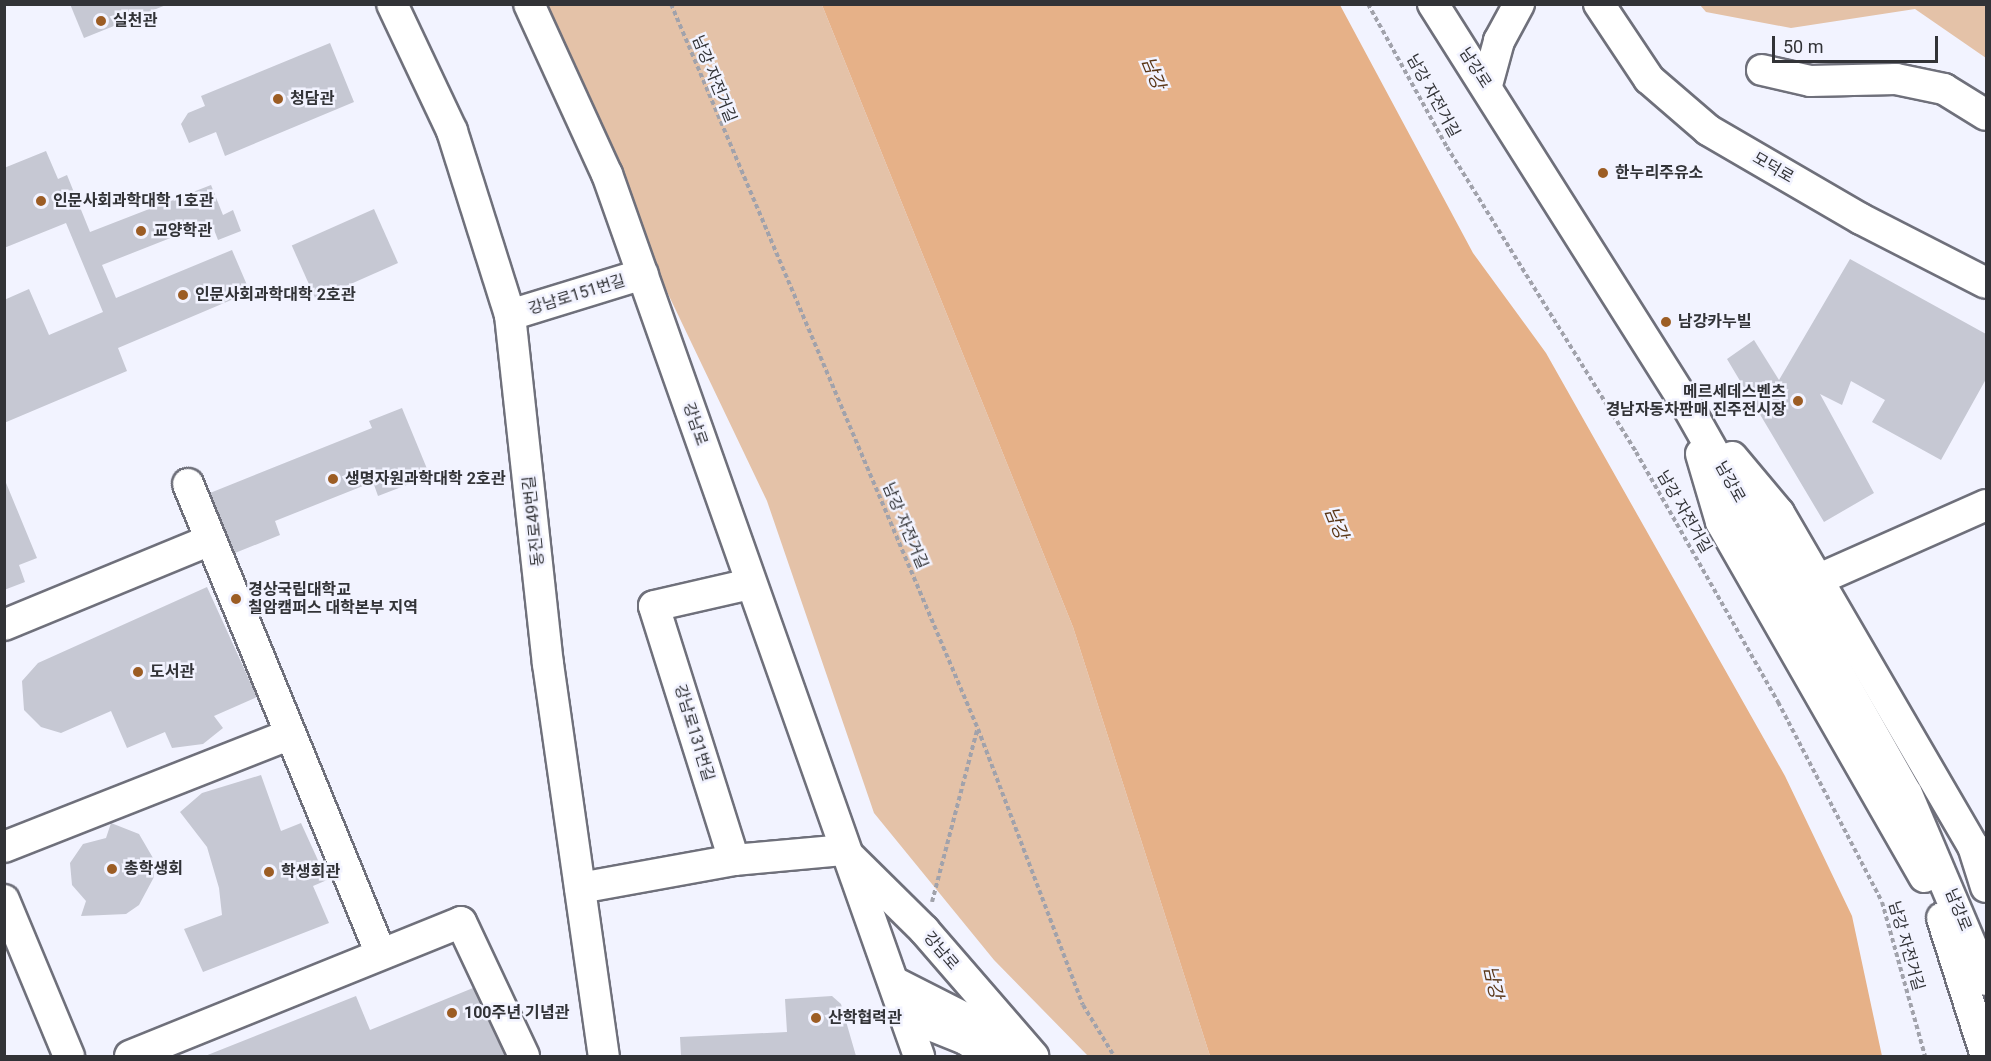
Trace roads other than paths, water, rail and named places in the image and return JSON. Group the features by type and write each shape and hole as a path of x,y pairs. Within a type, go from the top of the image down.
{"street":[{"name":"동진로49번길","path":"392,4 452,131 510,315 548,664 604,1056"},
{"name":"강남로","path":"529,4 607,174 843,850 897,984 919,1056"},
{"name":"남강로","path":"1434,4 1685,402 1907,794 1986,980"},
{"path":"1487,85 1499,41 1519,4"},
{"name":"모덕로","path":"1599,4 1649,79 1708,130 1861,219 1986,283"},
{"path":"1762,70 1810,81 1896,79 1944,89 1986,115"},
{"name":"강남로151번길","path":"510,315 643,274"},
{"path":"1685,402 1779,513 1817,580 1980,845 1986,887"},
{"path":"1685,402 1721,522 1909,846 1941,913 1986,1056"},
{"path":"188,484 289,735 380,952"},
{"path":"1817,580 1986,505"},
{"path":"4,625 210,540"},
{"name":"강남로131번길","path":"734,860 654,606 750,584"},
{"path":"4,847 289,735"},
{"name":"강남로","path":"843,850 924,930 1027,1051"},
{"path":"580,888 734,860 843,850"},
{"path":"4,900 69,1056"},
{"path":"130,1056 380,952 461,922 524,1056"},
{"path":"897,984 1027,1051"},
{"path":"908,1016 965,1039 991,1056"}],"water":[{"name":"남강","path":"822,5 1340,5 1473,253 1546,353 1785,776 1852,916 1882,1056 1210,1056 1073,627"}],"place":[{"name":"실천관","path":"101,21"},
{"name":"청담관","path":"278,99"},
{"name":"한누리주유소","path":"1603,173"},
{"name":"인문사회과학대학 1호관","path":"41,201"},
{"name":"교양학관","path":"141,231"},
{"name":"인문사회과학대학 2호관","path":"183,295"},
{"name":"남강카누빌","path":"1666,322"},
{"name":"메르세데스벤츠 경남자동차판매 진주전시장","path":"1798,401"},
{"name":"생명자원과학대학 2호관","path":"333,479"},
{"name":"경상국립대학교 칠암캠퍼스 대학본부 지역","path":"236,599"},
{"name":"도서관","path":"138,672"},
{"name":"총학생회","path":"112,869"},
{"name":"학생회관","path":"269,872"},
{"name":"100주년 기념관","path":"452,1013"},
{"name":"산학협력관","path":"816,1018"}]}
